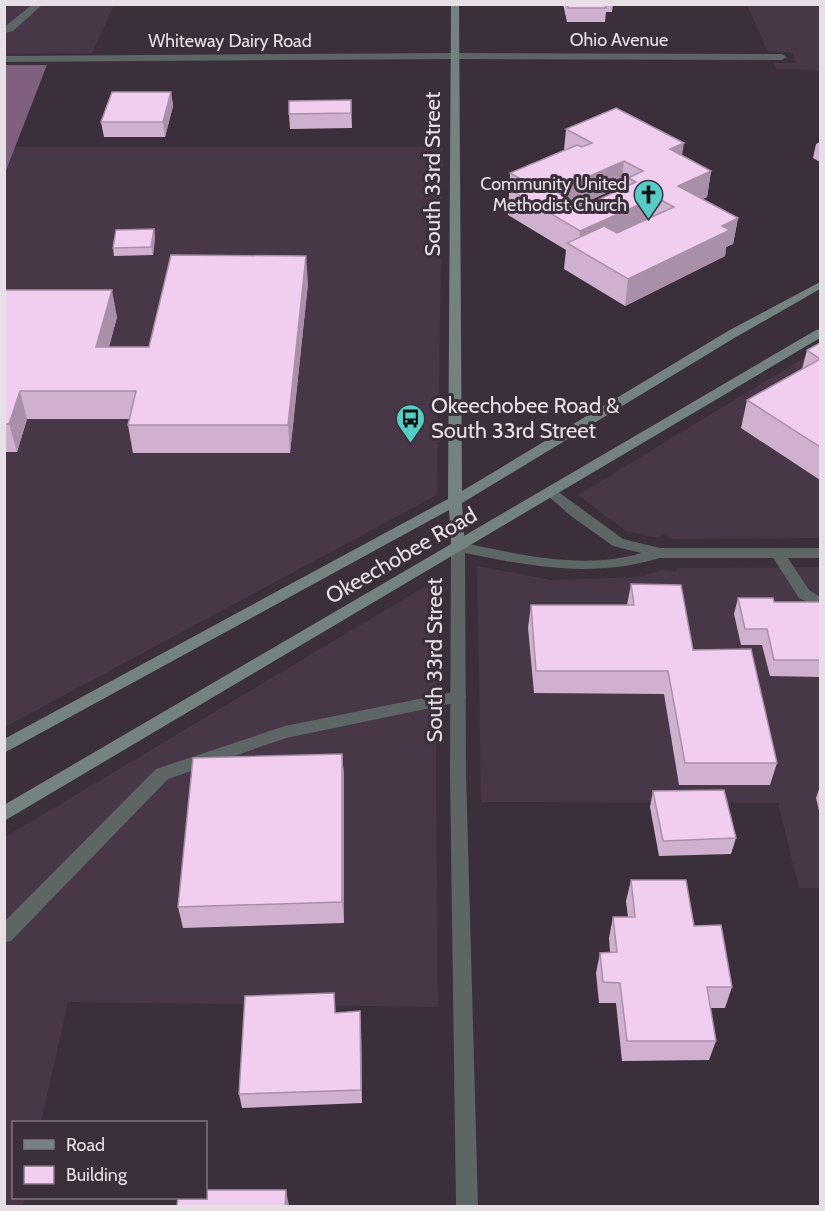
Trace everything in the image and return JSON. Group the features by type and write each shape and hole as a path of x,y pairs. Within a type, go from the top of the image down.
{"main road":[{"name":"South 33rd Street","path":"455,4 455,501 458,548"},
{"name":"Okeechobee Road","path":"4,747 455,501 732,334 820,285"},
{"name":"Okeechobee Road","path":"4,814 820,333"}],"street":[{"path":"4,30 10,29 39,4"},
{"name":"Ohio Avenue","path":"456,56 782,57"},
{"name":"Whiteway Dairy Road","path":"4,59 456,56"},
{"path":"553,492 576,513 618,543 660,553 820,553"},
{"path":"458,548 549,565 636,562 660,553"},
{"name":"South 33rd Street","path":"458,548 458,698 467,1206"},
{"path":"777,553 804,594 820,603"},
{"path":"4,936 162,774 285,732 458,698"}],"shaded area":[{"path":"4,5 114,5 92,53 5,54"},
{"path":"747,5 820,5 820,73 815,70 776,69 773,63 796,63 792,52 768,52"},
{"path":"4,65 47,65 5,173"},
{"path":"15,147 443,147 437,495 5,727 4,173"},
{"path":"820,348 820,538 670,539 666,534 657,538 626,531 578,495"},
{"path":"477,566 551,580 640,577 664,569 676,572 677,568 820,567 820,888 799,888 778,803 481,802"},
{"path":"439,578 436,772 438,1007 68,1002 41,1121 12,1121 12,1199 25,1199 23,1206 5,1206 5,837"}],"building":[{"path":"567,4 605,4 606,8 568,8"},
{"path":"112,92 171,92 163,122 101,122"},
{"path":"351,100 351,113 289,114 289,101"},
{"path":"616,108 684,143 670,149 711,171 678,186 738,218 722,226 730,230 628,279 567,243 604,226 617,233 674,207 656,197 580,231 509,189 526,182 510,173 577,145 582,147 592,143 566,129","holes":["624,161 643,171 628,178 636,182 583,207 555,191"]},
{"path":"154,229 151,247 113,248 116,230"},
{"path":"171,255 306,256 288,425 128,425 136,391 20,391 9,424 4,424 4,290 112,290 96,347 149,347"},
{"path":"820,343 820,359 807,350"},
{"path":"820,359 820,447 747,400"},
{"path":"631,584 681,585 693,650 751,649 777,763 685,763 668,671 536,671 531,605 634,605"},
{"path":"738,598 773,598 774,602 820,602 820,660 774,660 767,629 745,629"},
{"path":"342,754 342,902 178,907 193,758"},
{"path":"724,790 736,838 663,841 653,791"},
{"path":"631,880 686,880 694,926 721,925 732,987 707,987 716,1041 627,1041 620,983 603,982 600,953 617,952 613,917 635,917"},
{"path":"334,993 335,1013 360,1011 361,1090 239,1094 245,996"},
{"path":"207,1190 286,1190 285,1206 177,1206 178,1199 207,1199"}],"place":[{"name":"Community United Methodist Church","path":"648,220"},
{"name":"Okeechobee Road & South 33rd Street","path":"410,444"}]}
